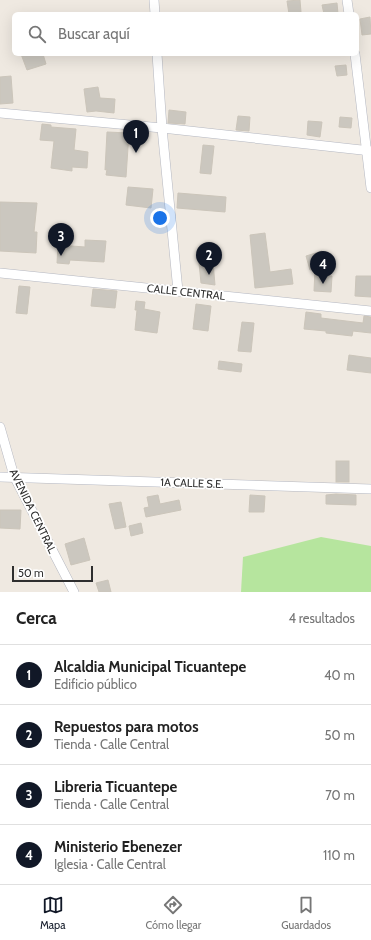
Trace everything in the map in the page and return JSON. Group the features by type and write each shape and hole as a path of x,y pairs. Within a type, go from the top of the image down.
{"street":[{"path":"154,0 155,12"},
{"path":"348,0 349,12"},
{"path":"157,56 162,128 178,291"},
{"path":"355,56 369,151 371,188"},
{"path":"0,113 162,128 369,151"},
{"name":"CALLE CENTRAL","path":"0,273 371,311"},
{"name":"AVENIDA CENTRAL","path":"0,427 14,476 74,592"},
{"name":"1A CALLE S.E.","path":"0,477 14,476 371,489"}],"green space":[{"path":"321,537 371,546 371,592 241,592 243,557"}],"building":[{"path":"300,0 301,12 289,12 287,1"},
{"path":"337,3 338,12 324,12 322,5"},
{"path":"370,17 371,34 362,35 360,19"},
{"path":"22,56 44,56 46,64 27,70"},
{"path":"346,65 347,75 337,76 335,66"},
{"path":"11,76 13,103 0,104 0,77"},
{"path":"98,87 100,98 115,99 114,113 96,111 87,112 84,89"},
{"path":"169,110 186,112 185,124 168,123"},
{"path":"238,116 250,117 249,131 236,130"},
{"path":"340,117 352,118 351,128 339,127"},
{"path":"308,121 322,122 320,137 307,135"},
{"path":"42,124 51,125 51,127 76,129 74,150 88,152 87,168 72,167 72,171 51,168 54,141 40,140"},
{"path":"107,132 129,133 126,177 106,175"},
{"path":"203,145 214,146 211,174 200,173"},
{"path":"128,187 153,189 151,208 126,205"},
{"path":"178,193 226,197 225,212 177,208"},
{"path":"0,202 37,203 34,232 37,232 36,253 0,251"},
{"path":"265,233 270,272 291,269 293,284 255,288 250,235"},
{"path":"85,240 106,241 104,262 70,260 69,264 57,263 58,245 85,247"},
{"path":"322,251 329,276 332,276 331,292 314,291 315,269 310,270 306,256"},
{"path":"213,262 215,285 201,283 199,263"},
{"path":"356,276 371,276 371,297 355,296"},
{"path":"19,286 30,287 27,314 16,313"},
{"path":"93,289 117,291 115,308 91,306"},
{"path":"136,301 145,302 144,309 160,312 157,333 135,330 137,310 135,310"},
{"path":"196,304 211,306 208,331 193,329"},
{"path":"306,312 321,314 321,318 363,323 364,316 371,317 371,333 353,331 352,336 304,329"},
{"path":"242,322 254,323 251,352 238,351"},
{"path":"349,355 371,358 371,373 347,370"},
{"path":"219,361 242,364 241,372 218,369"},
{"path":"336,461 349,461 349,482 336,482"},
{"path":"158,495 160,504 179,500 181,510 146,517 144,508 149,507 147,497"},
{"path":"250,495 265,496 264,512 249,512"},
{"path":"326,495 356,495 356,505 326,504"},
{"path":"121,502 126,527 115,529 109,504"},
{"path":"0,510 21,510 20,529 0,528"},
{"path":"141,523 143,533 131,536 129,526"},
{"path":"84,538 90,560 71,565 65,544"},
{"path":"108,580 111,592 99,592 96,583"}],"place":[{"name":"Alcaldia Municipal Ticuantepe","path":"136,153"},
{"name":"Libreria Ticuantepe","path":"61,256"},
{"name":"Repuestos para motos","path":"209,275"},
{"name":"Ministerio Ebenezer","path":"323,284"}]}
